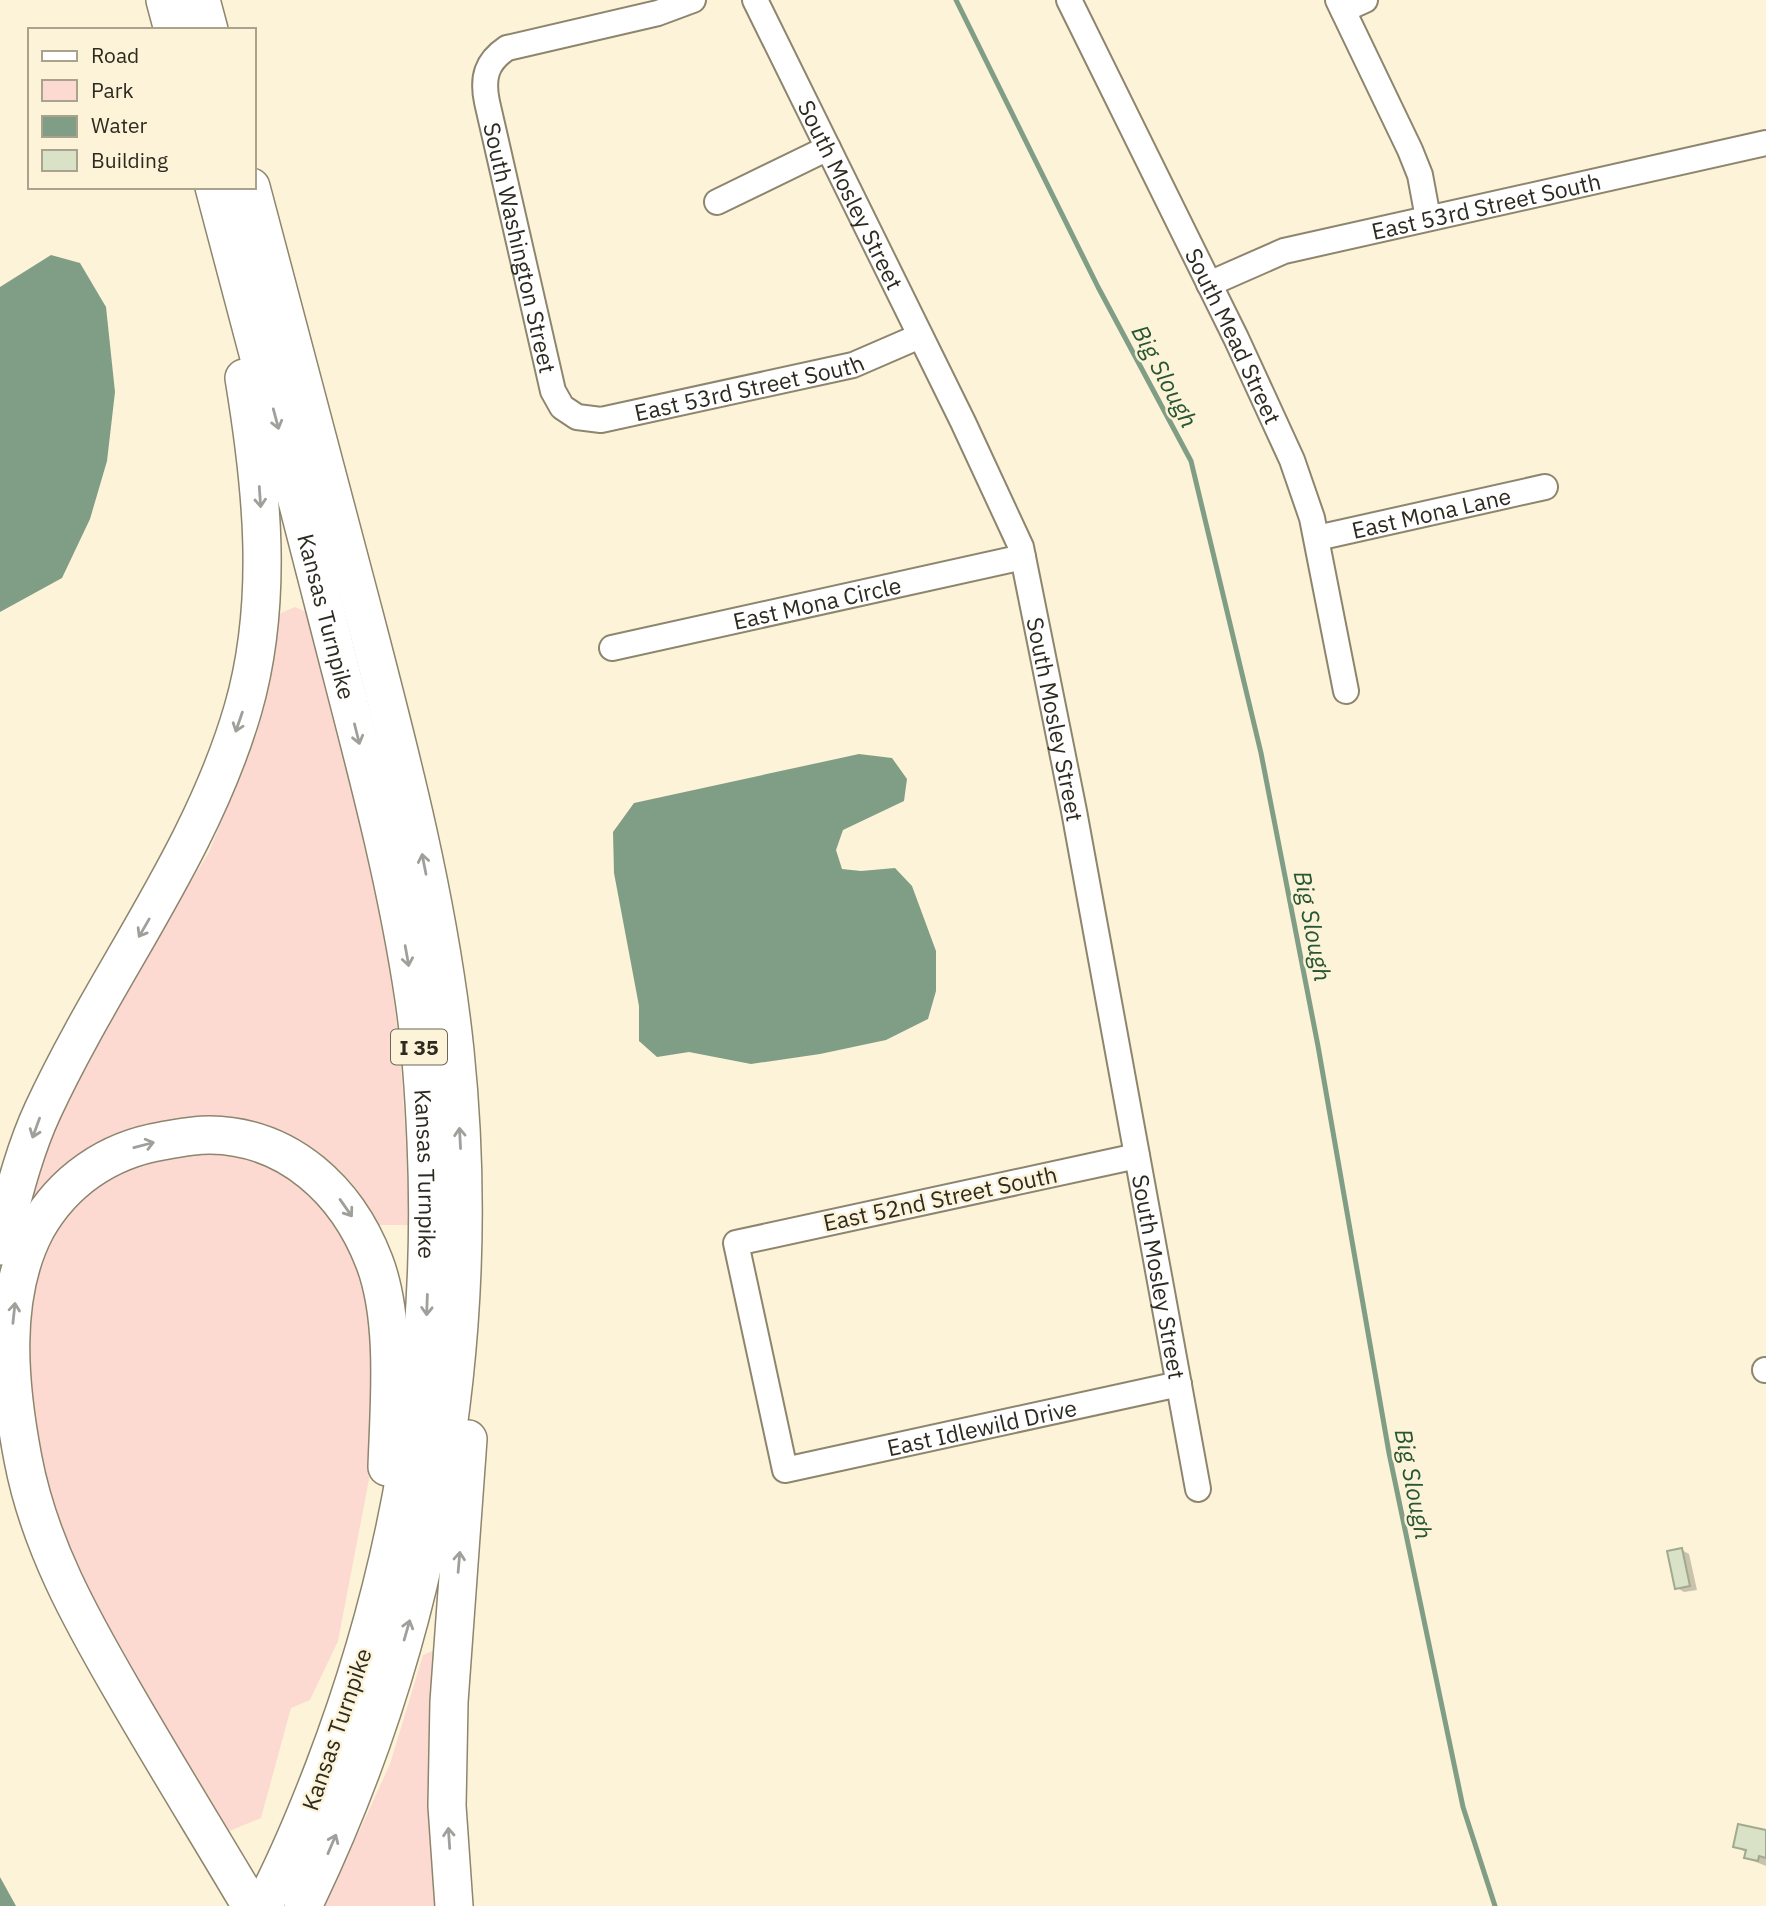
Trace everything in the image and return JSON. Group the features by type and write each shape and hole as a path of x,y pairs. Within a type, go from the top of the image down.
{"highway":[{"path":"165,0 172,28"},
{"path":"201,0 208,28"},
{"path":"0,1246 17,1183 42,1112 74,1048 162,897 196,829 225,763 244,707 261,599 261,509 258,469 213,189"},
{"name":"Kansas Turnpike","path":"214,189 296,494 387,854 415,1002 424,1087 429,1244 426,1315 402,1496 388,1566 338,1731 294,1845 263,1906"},
{"name":"Kansas Turnpike","path":"252,189 389,708 414,815 436,925 455,1051 463,1193 463,1271 458,1335 440,1477 426,1553 409,1621 370,1749 330,1851 303,1906"},
{"path":"234,1906 212,1855 67,1590 37,1515 23,1461 12,1381 13,1312 18,1280 30,1243 55,1202 76,1180 110,1157 146,1144 194,1135 226,1136 264,1145 293,1160 326,1184 347,1208 367,1244 380,1279 387,1326 390,1387 386,1481 354,1639 298,1811 294,1845"},
{"path":"454,1906 447,1806 449,1702 479,1320 463,1193"},
{"path":"0,1425 25,1531 47,1587 212,1855 251,1906"}],"street":[{"name":"South Washington Street","path":"572,414 562,407 553,391 486,102 485,74 497,54 507,48 658,13 693,0"},
{"name":"South Mosley Street","path":"755,0 1017,534 1074,811 1198,1489"},
{"name":"South Mead Street","path":"1069,0 1292,460 1317,538 1346,691"},
{"path":"1366,0 1340,5 1407,143 1420,175 1428,218"},
{"name":"East 53rd Street South","path":"1209,284 1284,251 1766,143"},
{"path":"717,202 828,148"},
{"name":"East 53rd Street South","path":"572,414 601,420 853,365 920,336"},
{"name":"East Mona Lane","path":"1317,538 1545,487"},
{"name":"East Mona Circle","path":"612,648 1023,557"},
{"name":"East 52nd Street South","path":"785,1470 736,1243 1137,1156"},
{"name":"East Idlewild Drive","path":"785,1470 1179,1384"}],"green space":[{"path":"295,607 306,612 312,633 361,830 386,949 400,1052 409,1225 379,1225 355,1187 339,1169 311,1147 282,1132 239,1121 35,1205 28,1205 50,1135 108,1018 209,852 257,733 279,614"},
{"path":"190,1149 258,1157 313,1188 370,1282 376,1443 338,1641 310,1700 291,1708 261,1818 227,1832 119,1651 76,1573 41,1473 25,1349 30,1288 60,1220 88,1189 123,1167"},
{"path":"437,1649 440,1906 325,1906 390,1764 423,1655"}],"water":[{"path":"51,255 80,263 106,307 115,392 107,461 90,519 62,578 0,612 0,287"},
{"path":"859,754 892,758 907,779 904,801 843,830 836,850 842,869 861,871 895,868 912,886 936,951 936,991 928,1019 886,1040 820,1054 751,1064 689,1052 657,1057 639,1041 639,1006 614,873 613,832 634,803"},
{"path":"0,1877 16,1906 0,1906"}],"building":[{"path":"1682,1548 1690,1586 1675,1589 1667,1551"},
{"path":"1738,1824 1766,1830 1766,1858 1759,1856 1758,1861 1744,1858 1746,1850 1733,1847"}],"waterway":[{"name":"Big Slough","path":"956,0 1098,287 1191,461 1261,753 1318,1046 1389,1453 1463,1807 1495,1906"}]}
